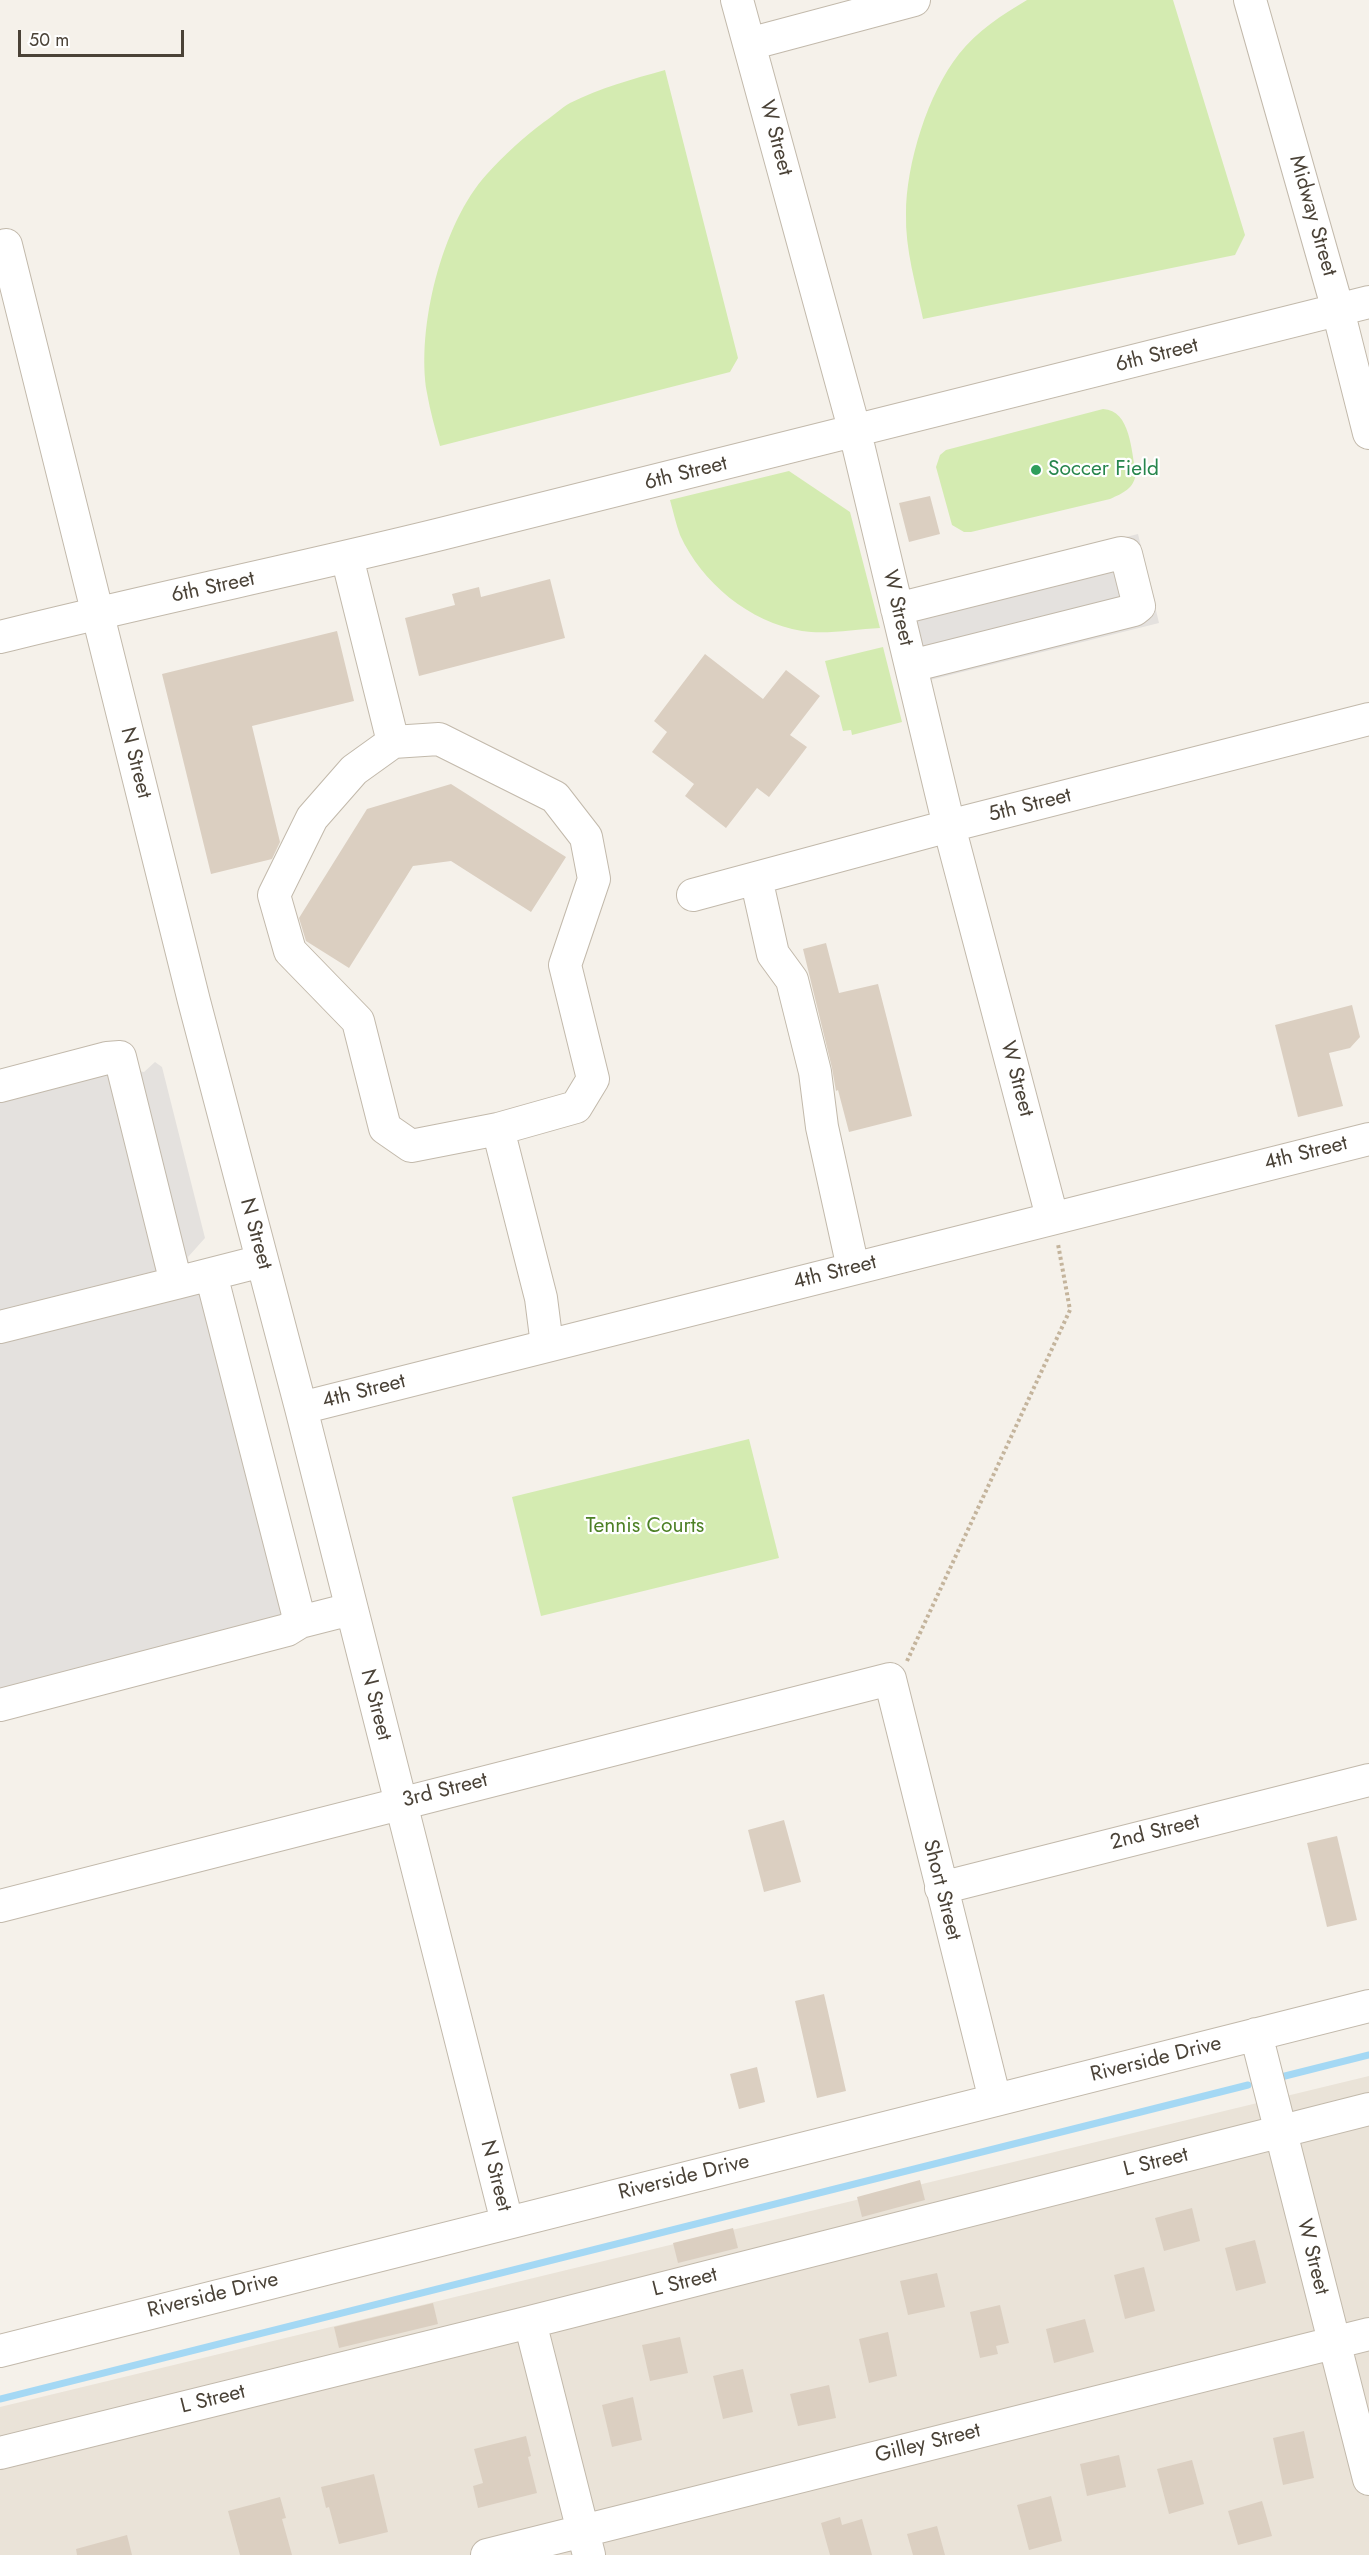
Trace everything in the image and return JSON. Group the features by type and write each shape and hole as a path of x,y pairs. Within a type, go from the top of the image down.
{"street":[{"name":"W Street","path":"737,0 855,432 949,826 1052,1217"},
{"path":"749,44 914,0"},
{"name":"Midway Street","path":"1250,0 1338,310 1369,433"},
{"name":"N Street","path":"6,245 194,1001 301,1408 507,2222"},
{"name":"6th Street","path":"0,637 98,612 347,557 1369,302"},
{"path":"897,609 1121,553 1126,554 1139,606 1134,610 911,666"},
{"path":"347,557 393,742"},
{"name":"5th Street","path":"693,895 949,826 1369,719"},
{"path":"440,739 555,797 586,837 594,879 565,965 593,1079 576,1107 498,1129 411,1146 385,1128 358,1021 290,951 274,895 312,818 354,770 393,742 440,739"},
{"path":"756,878 773,954 792,980 815,1072 822,1127 853,1268"},
{"path":"0,1086 107,1058 120,1057 176,1283"},
{"path":"498,1129 541,1298 547,1345"},
{"name":"4th Street","path":"301,1408 1369,1138"},
{"path":"0,1327 262,1261"},
{"path":"211,1274 300,1622"},
{"path":"0,1705 287,1630 300,1622 351,1610"},
{"name":"3rd Street","path":"0,1906 890,1679"},
{"name":"Short Street","path":"890,1679 995,2100"},
{"name":"2nd Street","path":"941,1888 1369,1780"},
{"name":"Riverside Drive","path":"0,2351 1369,2006"},
{"name":"W Street","path":"1256,2034 1369,2479"},
{"name":"L Street","path":"0,2453 530,2322 1369,2109"},
{"path":"530,2322 586,2543"},
{"name":"Gilley Street","path":"488,2555 586,2543 1369,2334"}],"path":[{"path":"890,1679 911,1658 1070,1310 1052,1217"}],"shaded area":[{"path":"1138,534 1159,623 922,682 900,593"},
{"path":"136,1060 138,1071 144,1072 155,1062 162,1067 205,1238 188,1257 189,1265 0,1318 0,1095"},
{"path":"194,1290 203,1293 284,1615 0,1694 0,1340"},
{"path":"1369,2076 1369,2555 0,2555 0,2407"}],"green space":[{"path":"1027,0 1173,0 1245,235 1235,255 923,319 909,254 906,227 910,173 921,130 938,88 959,54 982,31"},
{"path":"665,70 738,358 730,372 440,446 427,393 425,338 429,308 445,248 471,195 507,153 567,105 605,88"},
{"name":"Soccer Field","path":"1103,409 1119,416 1131,444 1136,473 1133,483 1127,490 1110,499 971,532 964,532 952,525 936,467 940,455 946,450"},
{"path":"789,471 850,512 880,628 811,632 782,626 764,619 729,598 714,584 689,553 680,535 670,500"},
{"path":"883,647 902,722 852,735 851,730 843,731 825,661"},
{"name":"Tennis Courts","path":"749,1439 779,1558 541,1616 512,1497"}],"building":[{"path":"930,496 940,534 909,542 899,503"},
{"path":"550,579 565,638 419,676 405,618 455,605 452,594 479,587 481,597"},
{"path":"337,631 354,701 252,726 280,842 272,859 211,874 162,674"},
{"path":"705,654 763,699 786,670 820,696 790,735 807,747 769,797 757,788 726,828 685,796 694,784 652,752 667,732 654,721"},
{"path":"451,784 566,857 531,912 451,861 413,866 349,968 306,941 299,918 367,809"},
{"path":"826,943 839,993 878,984 912,1116 849,1132 838,1090 836,1091 803,949"},
{"path":"1352,1005 1360,1037 1350,1048 1329,1053 1343,1106 1298,1117 1275,1025"},
{"path":"784,1820 801,1882 764,1892 748,1830"},
{"path":"1337,1836 1357,1920 1327,1927 1307,1843"},
{"path":"824,1994 846,2091 817,2098 795,2001"},
{"path":"757,2067 765,2102 739,2109 730,2074"},
{"path":"920,2180 925,2200 862,2217 857,2197"},
{"path":"1192,2208 1200,2241 1164,2251 1155,2218"},
{"path":"733,2228 738,2248 678,2263 673,2243"},
{"path":"1255,2240 1266,2283 1236,2291 1225,2248"},
{"path":"1144,2267 1155,2311 1125,2319 1114,2275"},
{"path":"937,2273 945,2307 908,2315 900,2281"},
{"path":"433,2303 438,2324 339,2348 334,2327"},
{"path":"1000,2305 1009,2343 996,2346 998,2354 980,2358 970,2312"},
{"path":"1085,2319 1094,2352 1054,2363 1046,2329"},
{"path":"888,2332 897,2376 869,2383 859,2339"},
{"path":"680,2337 688,2373 650,2381 642,2345"},
{"path":"743,2369 753,2412 723,2419 713,2376"},
{"path":"829,2385 836,2418 798,2426 790,2394"},
{"path":"633,2397 642,2440 612,2447 602,2405"},
{"path":"1304,2431 1314,2478 1283,2485 1273,2438"},
{"path":"526,2436 531,2456 528,2457 537,2493 478,2508 473,2486 483,2483 474,2449"},
{"path":"1119,2455 1126,2487 1087,2496 1080,2464"},
{"path":"1192,2460 1204,2504 1169,2514 1157,2469"},
{"path":"374,2474 388,2532 339,2544 321,2487"},
{"path":"1051,2496 1062,2541 1029,2550 1017,2505"},
{"path":"280,2497 286,2518 282,2519 292,2555 240,2555 228,2511"},
{"path":"1262,2501 1272,2536 1238,2545 1228,2511"},
{"path":"840,2517 842,2525 862,2519 872,2555 830,2555 821,2523"},
{"path":"937,2526 945,2555 913,2555 907,2534"},
{"path":"127,2535 132,2555 77,2555 76,2549"}],"waterway":[{"path":"1281,2077 1369,2055"},
{"path":"0,2399 1248,2085"}],"place":[{"name":"Soccer Field","path":"1036,470"}]}
